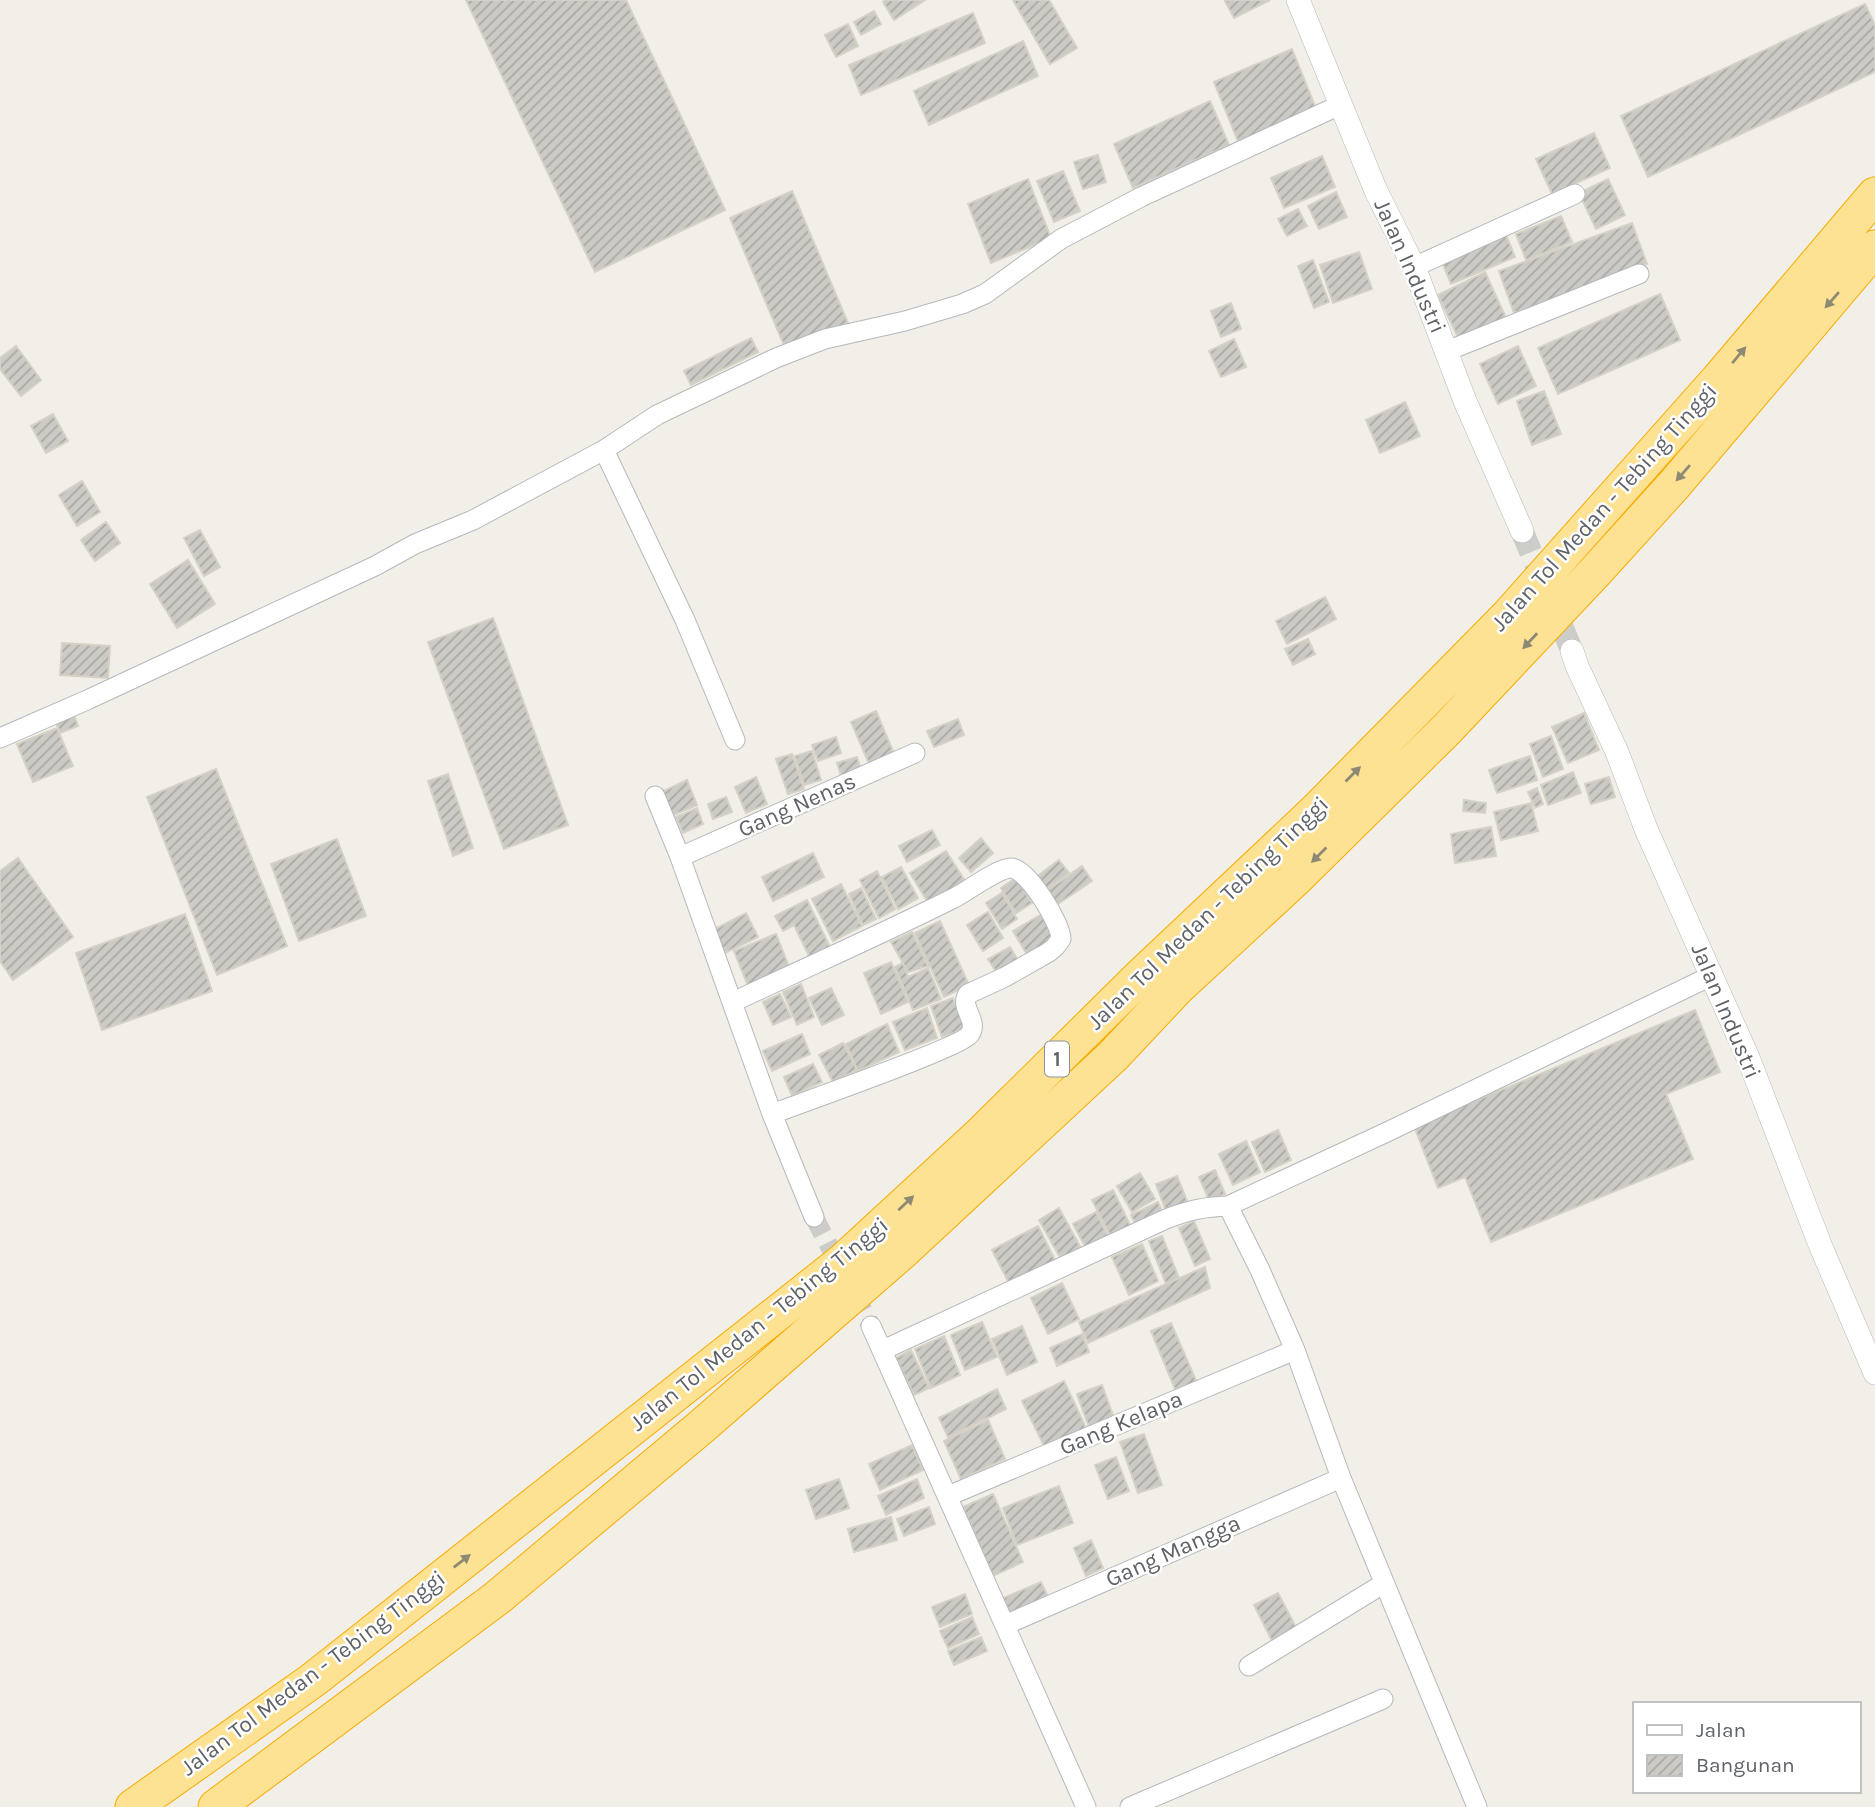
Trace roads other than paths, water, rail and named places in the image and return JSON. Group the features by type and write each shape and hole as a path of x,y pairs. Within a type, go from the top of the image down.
{"highway":[{"name":"Jalan Tol Medan - Tebing Tinggi","path":"133,1807 313,1680 842,1262 982,1133 1141,976 1317,810 1509,615 1718,380 1875,195"},
{"name":"1","path":"216,1807 497,1598 599,1513 903,1251 1112,1056 1177,988 1293,881 1446,730 1683,474 1875,248"}],"street":[{"name":"Jalan Industri","path":"1298,0 1377,191 1415,267 1470,413 1522,531"},
{"path":"0,738 375,566 415,544 472,520 604,450 657,415 776,358 825,339 905,321 962,304 985,294 1061,239 1141,197 1340,105"},
{"path":"1415,267 1575,194"},
{"path":"1447,351 1639,274"},
{"path":"604,450 685,620 735,740"},
{"name":"Jalan Industri","path":"1572,651 1617,752 1646,829 1749,1060 1821,1247 1875,1373"},
{"name":"Gang Nenas","path":"680,857 915,753"},
{"path":"654,796 680,857 772,1114 814,1217"},
{"path":"733,1002 957,897 997,873 1013,868 1030,881 1059,926 1061,939 1055,947 1005,977 968,994 965,999 966,1006 973,1027 966,1038 926,1056 772,1114"},
{"path":"883,1350 1166,1219 1201,1208 1228,1206 1711,976"},
{"path":"1228,1206 1295,1350 1383,1584 1477,1807"},
{"path":"871,1326 1086,1807"},
{"name":"Gang Kelapa","path":"948,1496 1295,1350"},
{"name":"Gang Mangga","path":"1005,1625 1341,1478"},
{"path":"1249,1666 1383,1584"},
{"path":"1130,1807 1383,1699"}],"tunnel":[{"path":"1522,531 1572,651"},
{"path":"814,1217 871,1326"}]}
